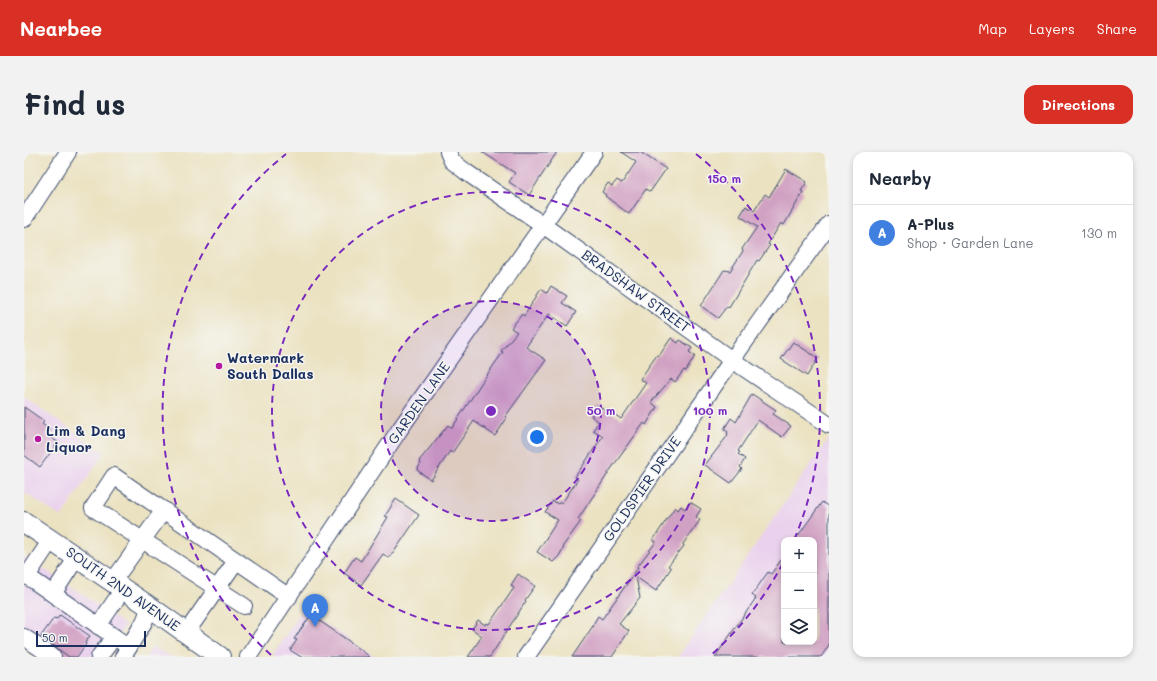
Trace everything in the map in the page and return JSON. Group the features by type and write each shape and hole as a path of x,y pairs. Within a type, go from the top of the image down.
{"main road":[{"name":"SOUTH 2ND AVENUE","path":"24,522 150,607 220,657"}],"street":[{"path":"24,219 68,152"},
{"name":"BRADSHAW STREET","path":"448,152 452,161 466,172 543,224 732,360 829,425"},
{"name":"GARDEN LANE","path":"248,657 400,430 594,152"},
{"name":"GOLDSPIER DRIVE","path":"526,657 732,360 829,224"},
{"path":"244,606 93,508 114,476 289,597"},
{"path":"98,626 118,585 143,540 164,510"},
{"path":"51,540 25,575 114,637 126,652 144,622 150,607"},
{"path":"53,594 77,557"},
{"path":"186,633 236,561"},
{"path":"99,657 114,637"},
{"path":"24,638 53,657"}],"shaded area":[{"path":"24,397 104,453 61,517 24,492"},
{"path":"829,438 829,657 678,657"},
{"path":"24,556 73,588 125,625 106,657 57,657 24,634"},
{"path":"303,609 375,657 277,657 273,654"},
{"path":"152,647 172,657 146,657"}],"building":[{"path":"482,152 557,152 529,195 509,182 515,173"},
{"path":"621,152 640,152 666,169 650,192 646,189 629,214 605,196 606,195 602,192 608,183 612,186 617,180 622,183 636,162"},
{"path":"786,169 807,182 801,191 803,192 784,225 781,223 768,244 770,245 759,261 757,260 729,307 727,306 718,318 701,306 724,270 730,271 743,251 742,249 757,227 740,216 746,206 754,211 765,194 769,197"},
{"path":"551,286 567,296 562,303 576,312 567,326 549,314 526,347 546,360 505,417 507,418 495,436 474,421 452,453 450,451 431,480 417,470 421,463 419,461 448,425 452,428 503,352 501,351 517,332 511,328 522,314 524,316 541,289 547,293"},
{"path":"671,338 678,343 680,340 692,348 689,352 695,356 686,371 684,370 675,382 671,379 651,402 657,407 646,425 644,423 611,469 578,519 581,521 563,546 564,547 559,556 553,562 537,552 558,520 545,512 553,501 558,504 560,502 562,503 578,479 575,477 603,436 593,430 599,422 591,416 598,406 606,411 607,409 621,419 646,383 640,379 657,355 659,356"},
{"path":"793,342 818,358 807,376 781,359"},
{"path":"752,394 776,410 773,414 791,426 782,437 758,420 738,451 740,452 738,454 745,459 740,467 742,469 731,483 705,465 728,435 728,432 724,429 731,418 736,422"},
{"name":"Lim & Dang Liquor","path":"24,407 44,421 42,424 50,430 46,435 58,442 40,467 24,455"},
{"path":"396,499 419,515 394,552 389,558 383,554 361,585 344,573 355,557 361,561 388,517 385,516"},
{"path":"690,502 701,509 696,517 700,520 683,544 684,546 668,566 671,568 656,591 636,577 640,598 619,624 629,631 612,657 572,657 598,616 602,619 638,568 637,567 656,542 653,540 675,507 678,510 681,506 685,509"},
{"path":"822,502 829,507 829,645 821,657 715,657 756,598 752,595 768,572 771,574 781,560 781,645 817,645 817,537 797,537"},
{"path":"518,574 535,586 525,600 526,601 490,657 468,657 482,636 472,629 478,620 485,625 486,623 489,624 514,588 511,585"},
{"path":"60,615 90,636 77,657 69,657 41,636 54,618 57,619"},
{"path":"311,615 370,657 301,657 290,650 297,640 294,639"}],"place":[{"name":"Watermark South Dallas","path":"219,366"},
{"name":"Lim & Dang Liquor","path":"38,439"},
{"name":"A-Plus","path":"315,627"}]}
